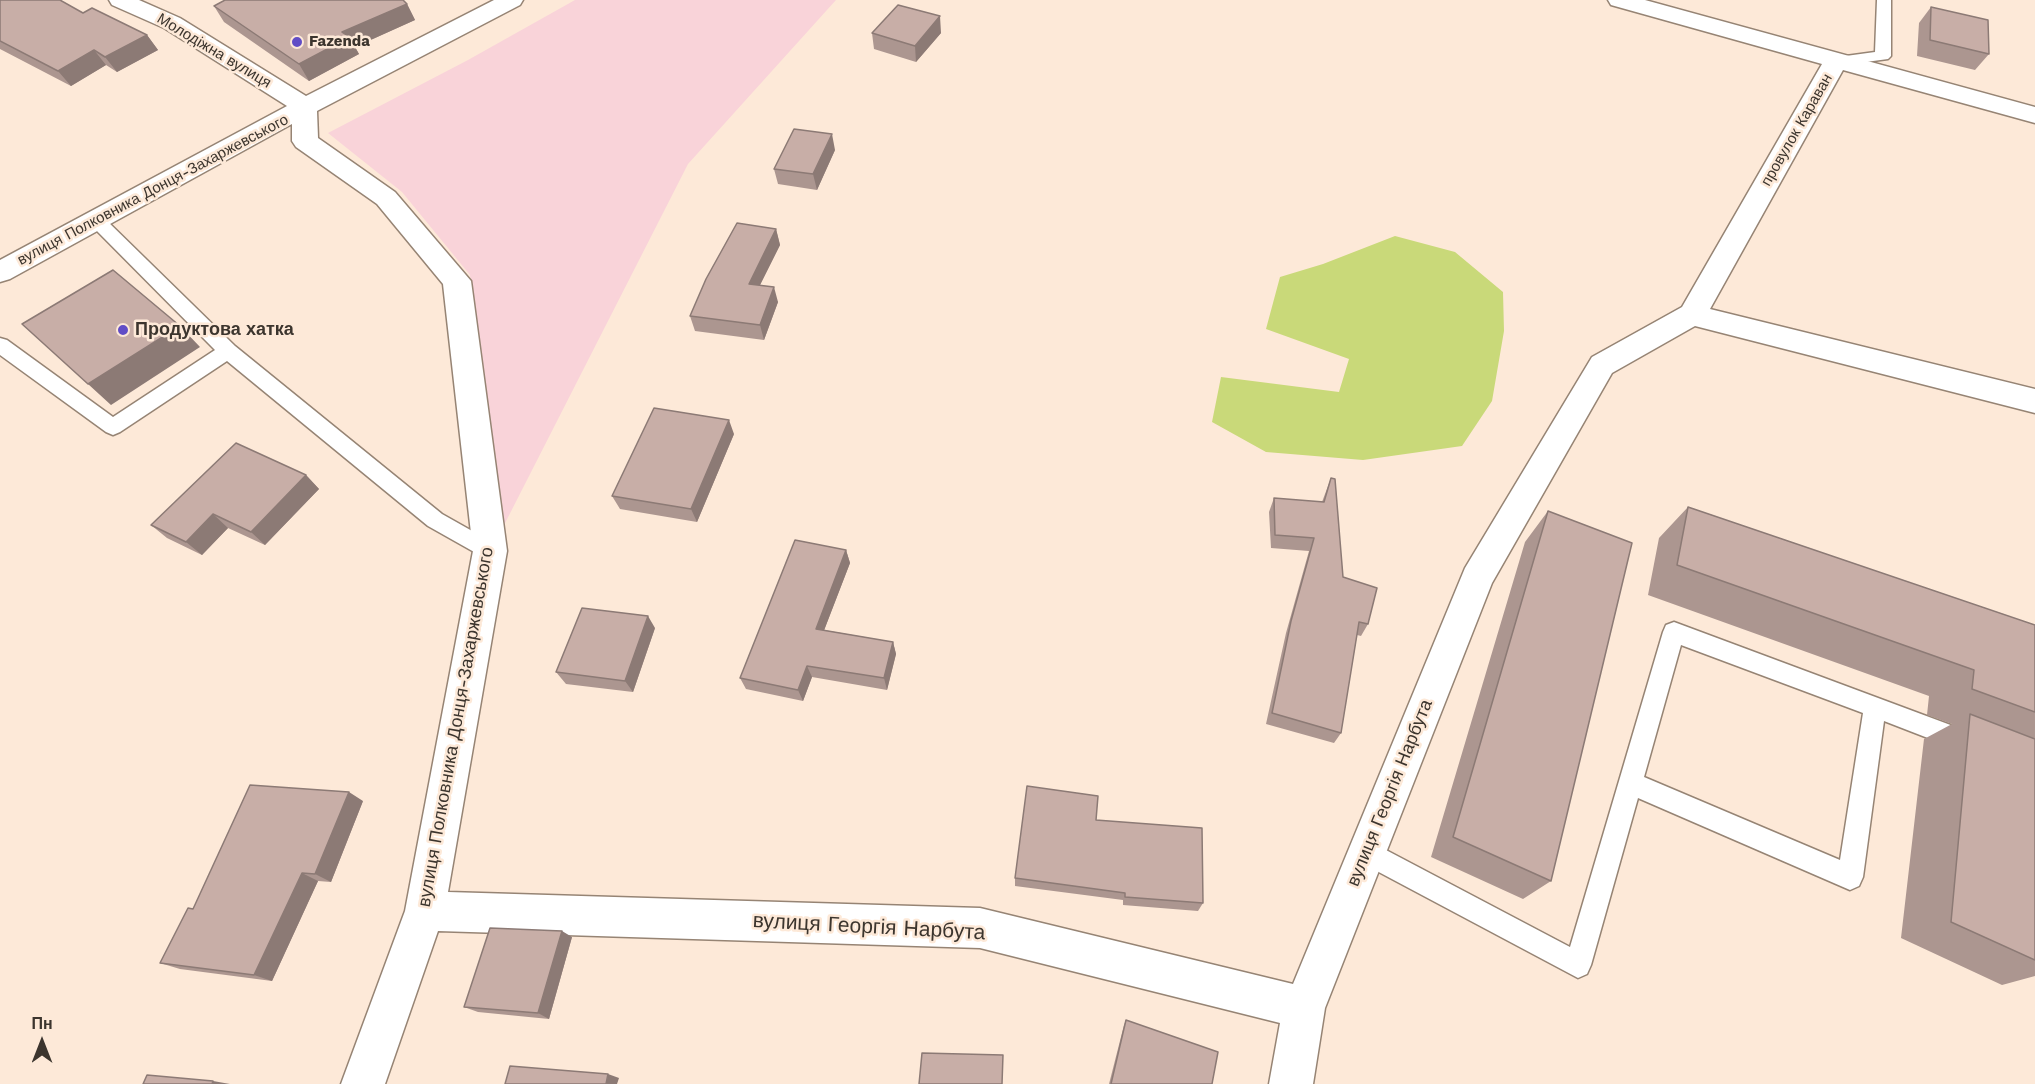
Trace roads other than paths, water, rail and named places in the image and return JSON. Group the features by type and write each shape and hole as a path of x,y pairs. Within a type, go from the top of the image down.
{"street":[{"name":"Молодіжна вулиця","path":"120,0 172,23 305,107"},
{"name":"вулиця Полковника Донця-Захаржевського","path":"0,272 305,107 461,15 512,0"},
{"path":"1619,0 1836,61"},
{"name":"провулок Караван","path":"1692,315 1836,61 2035,115"},
{"name":"вулиця Полковника Донця-Захаржевського","path":"305,107 304,141 386,198 458,281 490,551 425,911 363,1084"},
{"path":"1692,315 2035,401"},
{"name":"вулиця Георгія Нарбута","path":"1291,1084 1304,1008 1477,578 1602,365 1692,315"},
{"name":"вулиця Георгія Нарбута","path":"425,911 980,928 1304,1008"}],"lane":[{"path":"1836,61 1883,56 1884,0"},
{"path":"97,221 228,351 435,520 490,551"},
{"path":"0,345 113,427 228,351"},
{"path":"1366,852 1578,965 1674,632 1980,748"},
{"path":"1630,783 1851,877 1875,707"}],"place":[{"name":"Fazenda","path":"297,42"},
{"name":"Продуктова хатка","path":"123,330"}]}
